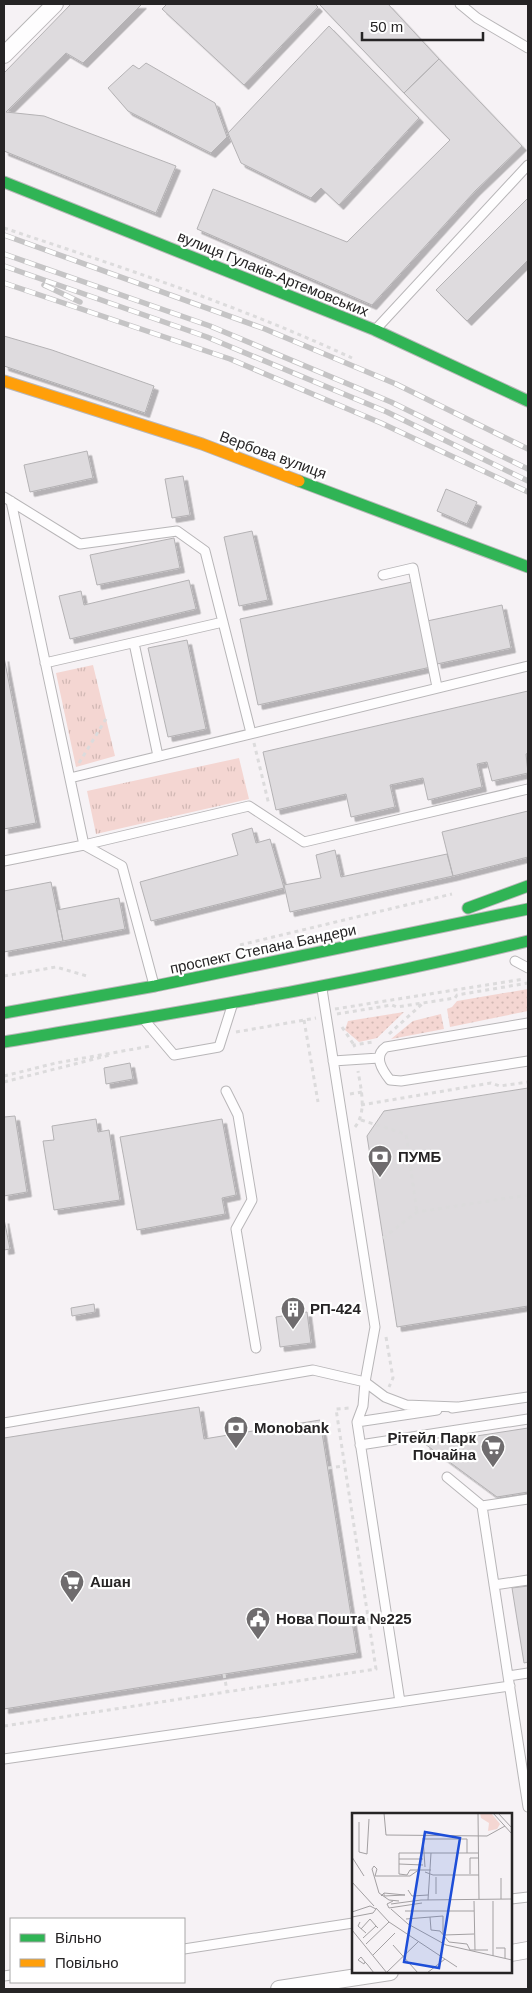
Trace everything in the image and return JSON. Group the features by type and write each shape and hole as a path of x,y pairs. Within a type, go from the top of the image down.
{"main road":[{"name":"вулиця Гулаків-Артемовських","path":"4,182 376,330 528,402"},
{"name":"Вербова вулиця","path":"4,381 202,444 528,567"},
{"path":"393,937 528,886"},
{"name":"проспект Степана Бандери","path":"4,1013 155,986 528,909"},
{"path":"4,1042 322,987 432,965 528,941"},
{"path":"510,961 528,960"},
{"path":"432,965 487,962"}],"street":[{"path":"4,55 55,4"},
{"path":"512,1952 528,1950"},
{"path":"279,1989 383,1973"}],"lane":[{"path":"460,4 477,18 528,48"},
{"path":"376,330 528,165"},
{"path":"6,500 80,544 177,531 205,551 251,733"},
{"path":"6,500 45,663 84,845 122,866 155,986"},
{"path":"383,575 413,568 437,687"},
{"path":"45,663 223,622"},
{"path":"134,642 158,756"},
{"path":"70,778 528,666"},
{"path":"4,861 84,845 249,806 304,842 528,789"},
{"path":"510,961 528,968"},
{"path":"322,987 375,1327 365,1382 363,1406 357,1422 400,1702"},
{"path":"143,1018 174,1055 219,1048 233,1002"},
{"path":"528,1023 386,1047 381,1050 379,1058 381,1068 390,1080 401,1081 528,1061"},
{"path":"333,1061 379,1058"},
{"path":"226,1091 238,1115 252,1200 236,1229 256,1348"},
{"path":"4,1423 313,1370 365,1382 385,1397 406,1405 457,1407"},
{"path":"357,1422 528,1397"},
{"path":"360,1445 528,1419"},
{"path":"447,1478 482,1506 528,1807"},
{"path":"482,1506 528,1499"},
{"path":"494,1585 528,1580"},
{"path":"4,1759 400,1702 509,1681 528,1673"},
{"path":"512,1900 528,1897"},
{"path":"185,1949 352,1923"}],"path":[{"path":"4,228 116,266 284,328 352,358"},
{"path":"70,778 106,719"},
{"path":"251,733 274,822"},
{"path":"239,946 440,898 457,892"},
{"path":"76,978 95,975"},
{"path":"318,1102 304,1020 325,1013 528,978"},
{"path":"325,1013 340,1014 392,1004 397,1008 446,1000 455,998 457,995 528,983"},
{"path":"340,1014 341,1025 345,1034 354,1045"},
{"path":"4,1076 56,1063 135,1049 4,1082"},
{"path":"361,1105 491,1083 500,1086 528,1082"},
{"path":"347,1094 362,1092"},
{"path":"361,1120 406,1134 417,1212"},
{"path":"383,1238 417,1212 528,1195"},
{"path":"386,1335 393,1378"},
{"path":"4,1726 376,1669 336,1409"},
{"path":"328,1468 344,1466"},
{"path":"224,1674 227,1691"}],"green space":[{"path":"93,665 115,756 76,767 56,673"},
{"path":"239,758 249,799 96,834 87,791"},
{"path":"528,989 528,1011 450,1027 447,1009 452,1007 457,1001"},
{"path":"404,1012 377,1038 359,1042 345,1030 348,1021"},
{"path":"441,1014 444,1029 391,1039 413,1021"}],"building":[{"path":"71,4 142,4 83,63 66,53 6,112 44,116 176,166 156,213 4,151 4,73"},
{"path":"167,4 315,4 318,7 244,85 162,9"},
{"path":"319,4 388,4 439,59 404,93"},
{"path":"329,26 419,118 339,205 321,188 311,198 241,163 228,133"},
{"path":"439,59 522,146 475,191 372,305 197,229 213,189 347,242 450,140 404,93"},
{"path":"146,63 215,103 227,137 211,153 128,111 108,88 133,65 139,69"},
{"path":"528,198 528,260 467,321 436,290"},
{"path":"4,336 52,350 154,386 145,413 4,366"},
{"path":"87,451 93,478 30,492 24,465"},
{"path":"183,476 190,515 172,518 165,479"},
{"path":"446,489 477,502 467,524 437,511"},
{"path":"252,531 268,600 239,606 224,537"},
{"path":"174,538 180,568 97,585 90,555"},
{"path":"189,580 196,609 70,639 59,596 81,591 84,605"},
{"path":"412,582 431,667 258,705 240,619"},
{"path":"502,605 511,648 437,664 427,621"},
{"path":"187,640 206,729 168,737 148,648"},
{"path":"4,657 36,823 4,829"},
{"path":"528,691 528,753 526,754 528,773 492,781 487,762 477,764 482,787 428,800 423,778 390,785 395,807 351,817 346,794 276,810 263,752"},
{"path":"528,811 528,857 453,876 442,832"},
{"path":"252,828 256,843 270,839 284,888 151,921 140,882 238,855 232,834"},
{"path":"335,850 341,877 447,854 453,876 290,912 284,885 321,878 316,855"},
{"path":"51,882 63,941 4,952 4,891"},
{"path":"119,898 125,929 63,941 57,910"},
{"path":"130,1063 133,1079 106,1084 104,1068"},
{"path":"528,1088 528,1306 397,1327 367,1136 384,1111"},
{"path":"15,1116 27,1192 4,1196 4,1117"},
{"path":"96,1119 98,1132 109,1130 120,1200 54,1210 43,1141 54,1140 52,1126"},
{"path":"222,1119 236,1195 222,1198 225,1214 137,1230 120,1137"},
{"path":"4,1219 10,1249 4,1250"},
{"path":"94,1304 95,1312 72,1316 71,1308"},
{"name":"РП-424","path":"307,1312 311,1343 280,1347 276,1317"},
{"path":"199,1407 204,1439 320,1420 357,1653 4,1709 4,1438"},
{"name":"Рітейл Парк Почайна","path":"528,1428 528,1492 497,1497 425,1444"},
{"path":"528,1586 528,1662 524,1663 512,1588"}],"railway":[{"path":"4,235 265,329 396,384 528,449"},
{"path":"4,254 210,326 391,402 528,469"},
{"path":"4,266 207,337 387,412 528,481"},
{"path":"4,283 230,359 381,423 528,492"},
{"path":"44,285 80,302"}],"traffic: fast":[{"path":"4,182 375,330 528,401"},
{"path":"299,481 528,567"},
{"path":"468,908 528,886"},
{"path":"4,1013 155,986 528,909"},
{"path":"4,1042 332,984 528,941"}],"traffic: slow":[{"path":"4,381 202,444 299,481"}],"place":[{"name":"ПУМБ","path":"380,1178"},
{"name":"РП-424","path":"293,1330"},
{"name":"Monobank","path":"236,1449"},
{"name":"Рітейл Парк Почайна","path":"493,1468"},
{"name":"Ашан","path":"72,1603"},
{"name":"Нова Пошта №225","path":"258,1640"}]}
